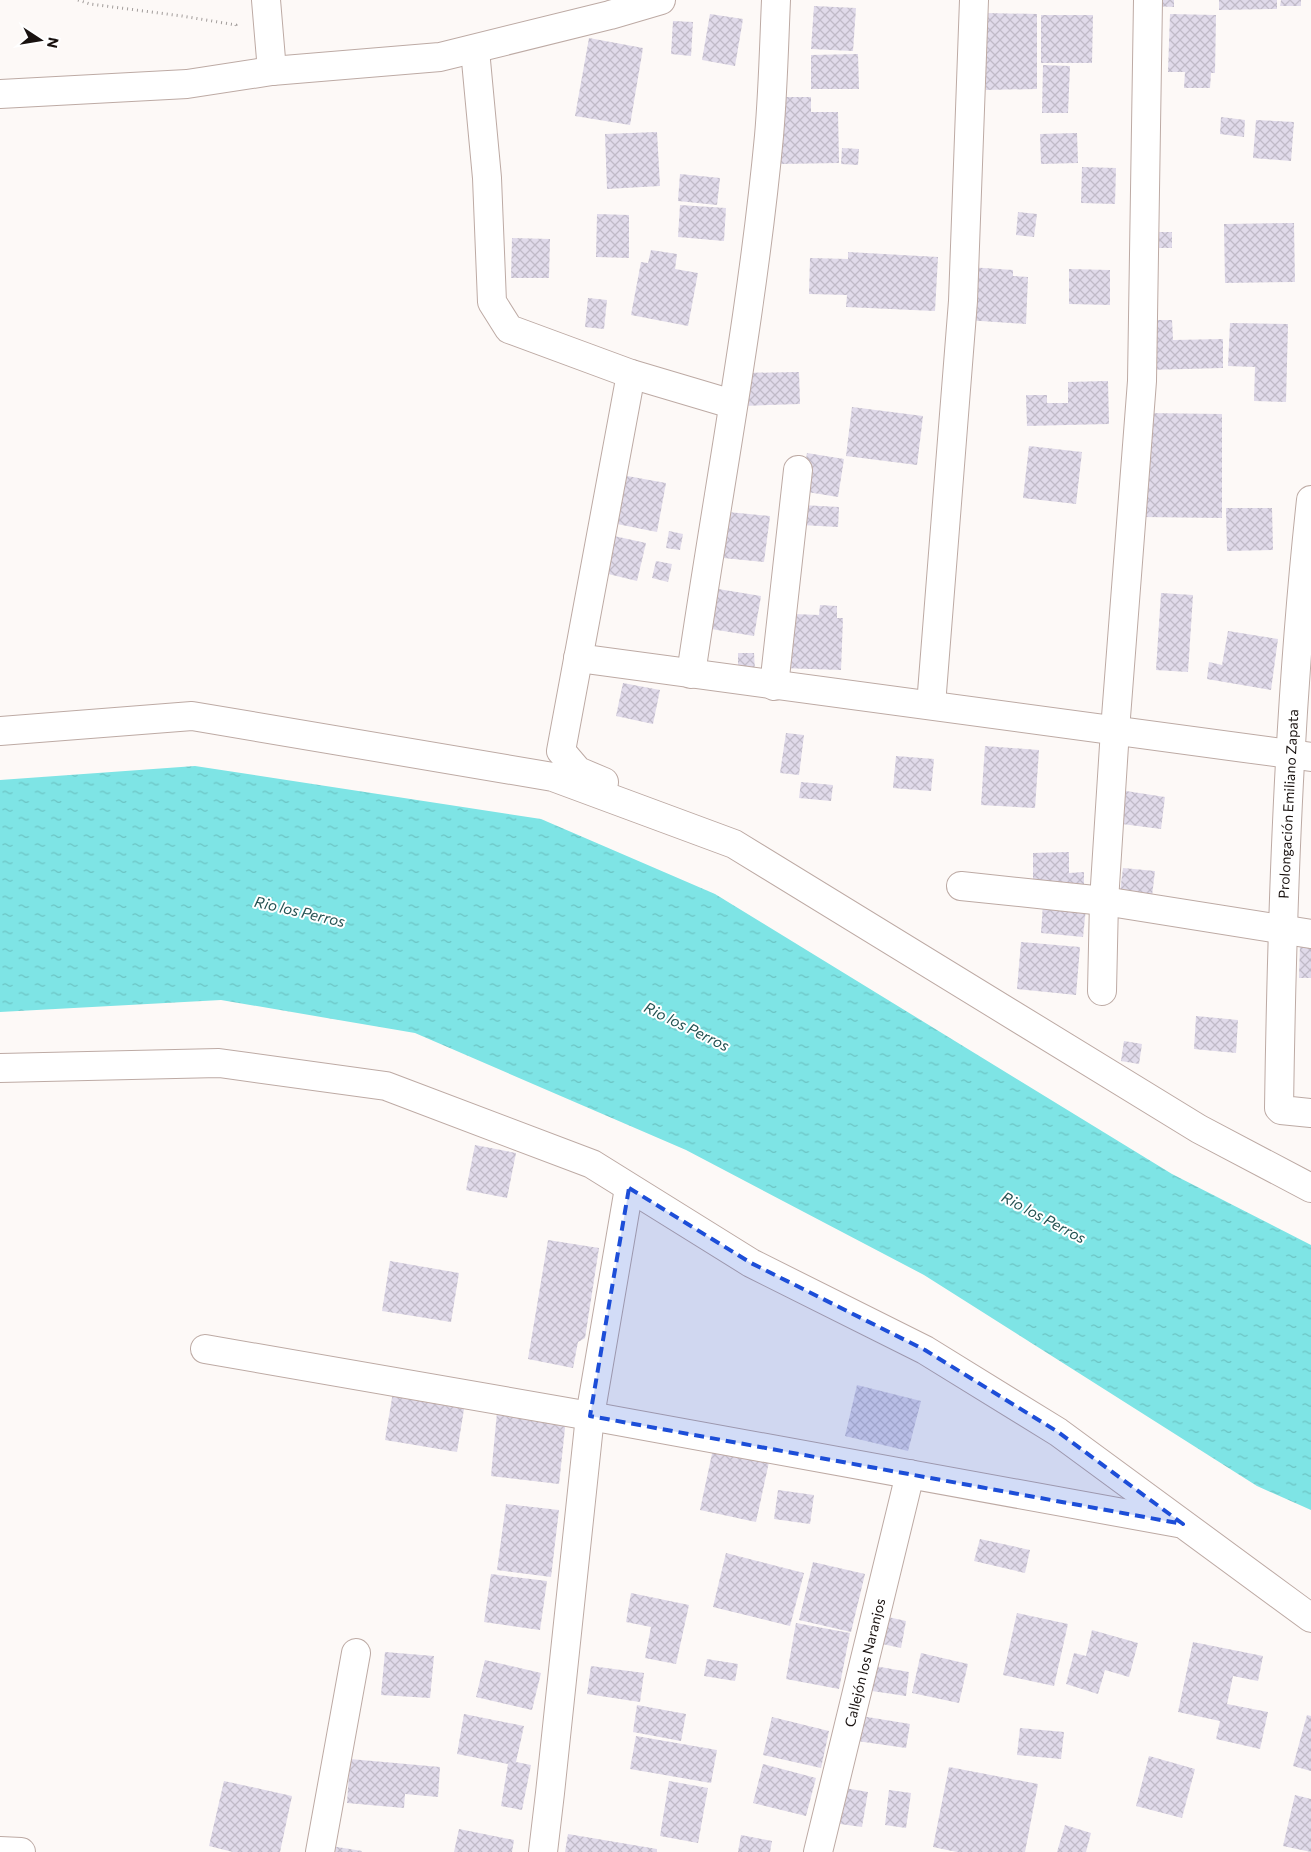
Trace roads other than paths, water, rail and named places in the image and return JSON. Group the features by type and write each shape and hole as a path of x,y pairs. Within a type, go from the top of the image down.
{"street":[{"path":"266,0 272,71"},
{"path":"0,94 187,84 272,71 440,57 476,50 660,0"},
{"path":"691,674 747,316 769,135 776,0"},
{"path":"931,705 963,301 974,0"},
{"path":"1102,990 1104,901 1114,730 1142,381 1148,0"},
{"path":"476,50 486,178 492,302 509,329 631,374 732,404"},
{"path":"631,374 561,751 578,771 742,841 1199,1128"},
{"path":"774,686 798,470"},
{"name":"Prolongación Emiliano Zapata","path":"1311,500 1300,756 1282,930 1279,1108 1281,1110 1311,1113"},
{"path":"578,658 1300,756"},
{"path":"0,731 192,716 553,777 734,844 1199,1128 1311,1188"},
{"path":"961,886 1104,901 1311,934"},
{"path":"0,1068 219,1063 386,1086 592,1164 751,1263 925,1350 1058,1432 1311,1618"},
{"path":"543,1852 590,1416 629,1188"},
{"path":"205,1349 590,1416 1183,1524"},
{"name":"Callejón los Naranjos","path":"818,1852 910,1474"},
{"path":"320,1852 356,1653"},
{"path":"0,1851 21,1852"}],"water":[{"name":"Rio los Perros","path":"195,766 541,819 715,894 1172,1174 1311,1245 1311,1510 1257,1486 924,1275 686,1150 415,1033 221,1000 0,1012 0,780"}]}
